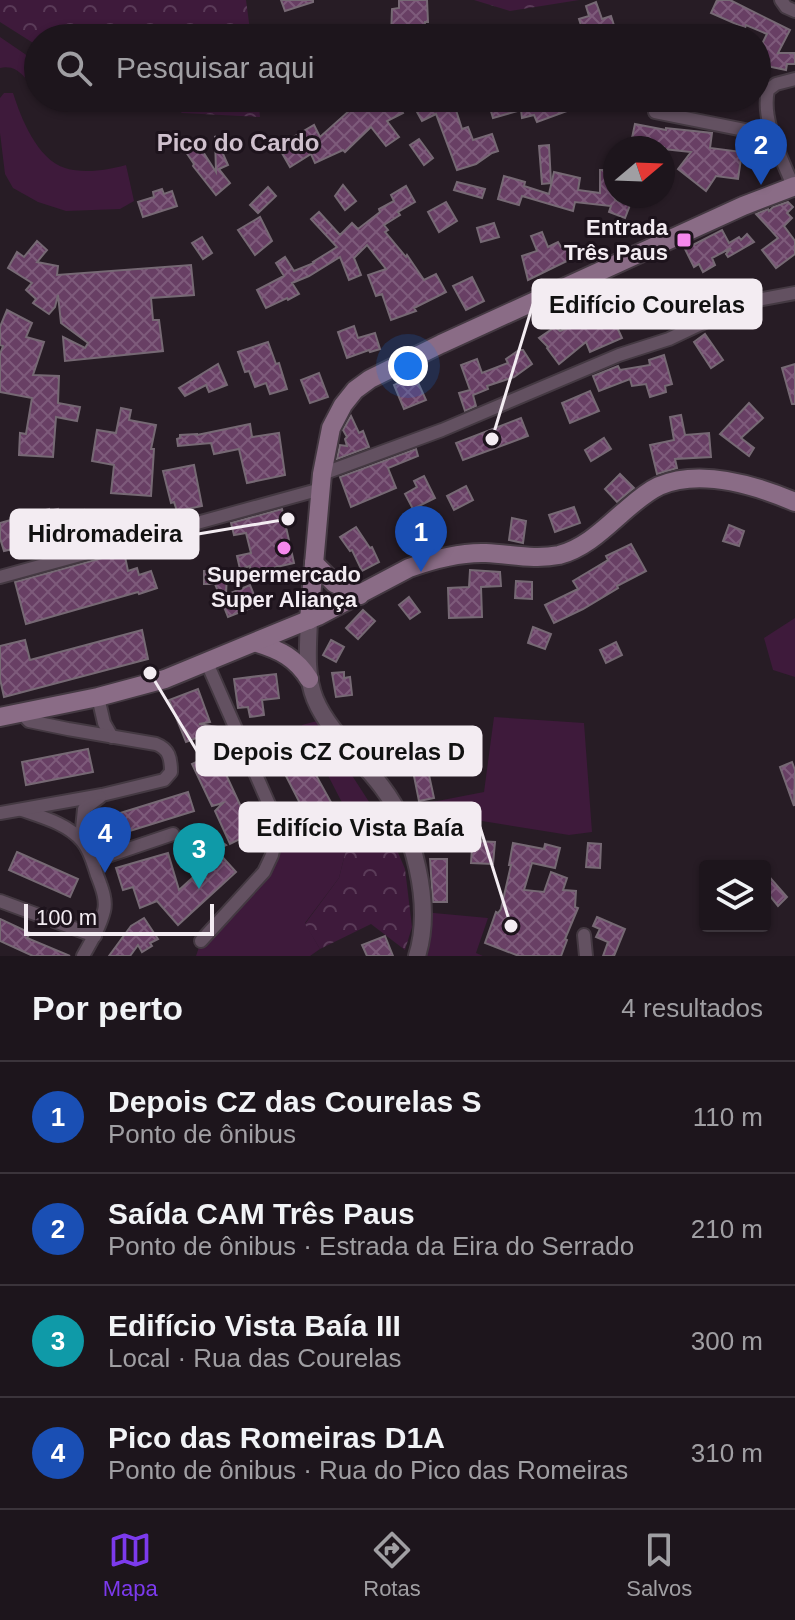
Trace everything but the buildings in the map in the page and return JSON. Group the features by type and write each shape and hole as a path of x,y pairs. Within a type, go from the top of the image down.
{"main road":[{"path":"309,620 321,482 331,428 335,416 355,390 370,379 441,344 730,212 794,186"},
{"path":"0,717 143,686 207,663 309,620 426,561 488,553 537,558 563,554 581,547 645,494 682,479 722,480 795,502"},
{"path":"314,563 334,583 360,595"},
{"path":"257,643 288,655 301,666 309,679"}],"street":[{"path":"781,0 786,7 795,11"},
{"path":"771,88 795,79"},
{"path":"655,112 774,136"},
{"path":"768,112 794,186"},
{"path":"0,577 321,482 619,355 669,339 747,302 795,293"},
{"path":"309,620 309,679 320,709 383,788 403,822 410,843 423,912 417,956"},
{"path":"201,941 264,872 276,837 271,809 207,663"},
{"path":"98,697 104,723 112,737"},
{"path":"0,813 102,795 164,780 171,772 171,761 164,747 29,721 24,712"},
{"path":"81,839 84,809 102,795"},
{"path":"21,809 66,828 81,839 93,861 105,901 104,911 95,936 83,956"},
{"path":"93,861 173,834"},
{"path":"0,901 95,936"},
{"path":"584,935 586,956"}],"green space":[{"path":"0,0 246,0 249,24 24,24 24,37 0,22"},
{"path":"474,0 579,0 510,11"},
{"path":"0,37 24,53 24,77 12,68 0,68"},
{"path":"4,93 13,93 38,147 55,163 72,170 88,171 126,165 134,201 120,209 66,211 38,202 13,188 5,174 0,133 0,98"},
{"path":"259,112 260,117 182,113"},
{"path":"795,618 795,677 773,670 764,638"},
{"path":"494,717 584,723 592,832 569,835 482,821 411,845 396,809 484,792"},
{"path":"317,721 391,836 349,838 339,878 305,923 320,949 310,956 196,956 201,941 272,855 271,809 352,822 302,725"},
{"path":"391,836 405,869 412,927 405,950 371,924 320,949 305,924 339,878 349,838"},
{"path":"423,912 488,918 476,953 483,956 417,956"}],"place":[{"name":"Saída CAM Três Paus","path":"761,185"},
{"name":"Entrada Três Paus","path":"684,240"},
{"name":"Edifício Courelas","path":"492,439"},
{"name":"Hidromadeira","path":"288,519"},
{"name":"Supermercado Super Aliança","path":"284,548"},
{"name":"Depois CZ das Courelas S","path":"421,572"},
{"name":"Depois CZ Courelas D","path":"150,673"},
{"name":"Pico das Romeiras D1A","path":"105,873"},
{"name":"Edifício Vista Baía III","path":"199,889"},
{"name":"Edifício Vista Baía","path":"511,926"}],"district":[{"name":"Pico do Cardo","path":"238,142"}]}
